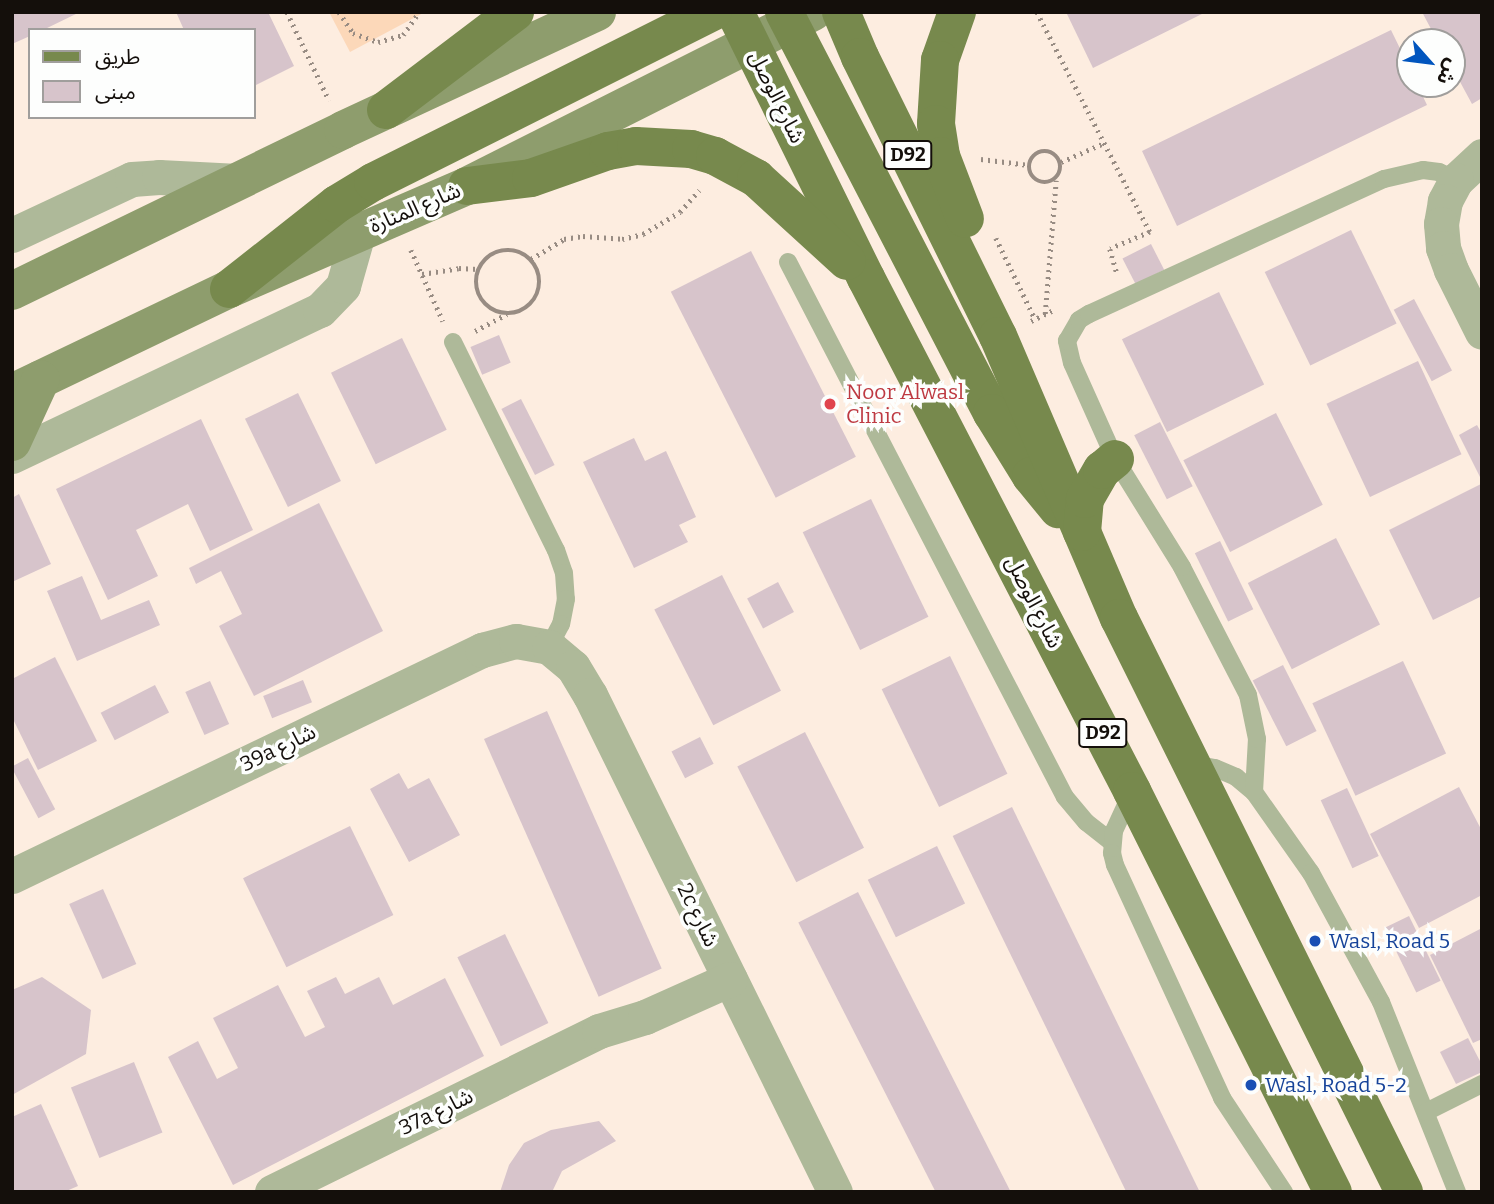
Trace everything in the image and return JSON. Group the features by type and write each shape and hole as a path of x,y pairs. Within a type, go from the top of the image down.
{"main road":[{"path":"386,110 515,12"},
{"path":"12,291 343,130 597,12"},
{"name":"D92","path":"841,12 998,336 1119,618 1404,1192"},
{"path":"957,12 940,60 936,124 941,156 973,240 977,296"},
{"path":"795,16 812,66 1010,445 1054,506 1082,532"},
{"name":"شارع المنارة","path":"27,386 229,289 467,186 743,28 795,16"},
{"path":"229,289 337,204 373,182 696,18"},
{"name":"شارع الوصل","path":"743,28 866,278 1132,791 1333,1192"},
{"path":"772,87 775,72 786,60 800,59 812,66"},
{"path":"467,186 531,178 608,150 635,146 691,149 737,166 774,192 866,278"},
{"path":"12,442 27,386"},
{"path":"1082,532 1085,499 1102,470 1115,459"}],"street":[{"path":"1473,164 1445,201 1441,224 1443,248 1482,332"},
{"path":"12,235 132,179 159,177 238,181"},
{"path":"12,456 320,310 343,286 358,233"},
{"name":"39a شارع","path":"12,876 482,650 516,641 549,647"},
{"name":"2c شارع","path":"549,647 573,667 590,695 835,1192"},
{"name":"37a شارع","path":"272,1192 600,1031 645,1017 724,969"}],"lane":[{"path":"1254,792 1257,739 1248,695 1182,566 1115,459 1068,352 1068,341 1079,320 1384,179 1423,170 1439,172 1473,164"},
{"path":"788,262 1065,797 1086,822 1112,842"},
{"path":"453,342 556,550 564,573 566,599 561,624 549,647"},
{"path":"1191,764 1225,772 1254,792 1311,873 1381,1002 1457,1192"},
{"path":"1132,791 1118,820 1112,842 1115,865 1203,1060 1243,1133 1284,1192"},
{"path":"1426,1112 1482,1084"}],"path":[{"path":"286,12 343,130"},
{"path":"340,12 353,33 377,42 403,35 419,13"},
{"path":"1037,12 1150,232 1110,248 1119,280"},
{"path":"1061,162 1104,143"},
{"path":"1045,314 1056,180 1061,172 1061,162 1058,156 1044,150 1032,158 1029,165 1034,179 1049,183 1056,180"},
{"path":"531,259 564,239 583,236 622,239 663,225 695,196 715,156"},
{"path":"975,159 1029,165"},
{"path":"396,217 453,342 530,304 537,294 540,282 531,259 508,249 496,252 478,269 459,268 422,274"},
{"path":"478,269 478,294 495,311 508,313"},
{"path":"1035,319 1057,309"}],"shaded area":[{"path":"329,12 425,12 350,52"}],"building":[{"path":"12,12 80,12 47,28 28,28 28,37 12,44"},
{"path":"176,12 268,12 294,66 256,85 256,28 183,28"},
{"path":"1066,12 1206,12 1093,68"},
{"path":"1422,12 1481,12 1482,98 1472,104 1466,93 1466,28 1431,28"},
{"path":"1391,30 1396,40 1396,98 1424,98 1427,105 1177,226 1142,151"},
{"path":"1351,230 1397,323 1310,366 1265,272"},
{"path":"1151,244 1164,270 1136,284 1122,259"},
{"path":"751,251 856,457 776,498 671,292"},
{"path":"1219,292 1264,385 1167,432 1122,339"},
{"path":"1414,299 1452,371 1432,381 1394,310"},
{"path":"499,335 511,363 482,375 470,347"},
{"path":"402,338 447,430 376,464 331,373"},
{"path":"1418,361 1462,454 1370,497 1326,404"},
{"path":"298,393 341,481 288,507 245,419"},
{"path":"521,399 555,465 535,475 501,409"},
{"path":"1276,413 1323,505 1230,552 1183,460"},
{"path":"201,419 253,530 210,551 188,504 136,530 158,576 108,600 56,489"},
{"path":"1160,422 1193,486 1167,499 1134,435"},
{"path":"1477,425 1482,434 1482,481 1459,435"},
{"path":"634,438 645,461 666,451 696,517 679,525 688,542 634,568 583,462"},
{"path":"1481,484 1482,596 1433,620 1389,530"},
{"path":"19,494 51,564 12,582 12,498"},
{"path":"871,499 928,617 860,650 803,532"},
{"path":"319,503 383,631 254,696 219,626 242,614 221,571 196,584 189,568"},
{"path":"1336,538 1380,624 1292,669 1248,583"},
{"path":"1220,541 1253,609 1228,622 1195,553"},
{"path":"722,575 781,691 713,725 654,610"},
{"path":"82,576 101,620 149,600 160,625 77,661 47,591"},
{"path":"778,582 794,612 763,628 747,598"},
{"path":"950,656 1007,774 939,807 882,689"},
{"path":"55,657 97,741 38,770 12,717 12,679"},
{"path":"1403,661 1446,753 1355,796 1312,703"},
{"path":"1283,665 1317,731 1286,746 1253,680"},
{"path":"303,680 312,702 272,718 263,696"},
{"path":"210,681 229,724 204,735 185,692"},
{"path":"155,685 169,713 115,740 101,713"},
{"path":"547,711 662,969 599,997 484,739"},
{"path":"805,732 864,848 796,882 737,767"},
{"path":"700,737 714,764 685,778 671,752"},
{"path":"28,758 55,809 38,818 12,768"},
{"path":"399,773 408,789 429,778 460,835 409,862 370,789"},
{"path":"1459,787 1482,831 1482,895 1419,928 1370,834"},
{"path":"1347,788 1379,856 1352,868 1321,800"},
{"path":"1012,807 1200,1192 1126,1192 953,836"},
{"path":"350,826 393,915 286,967 243,878"},
{"path":"937,846 965,904 896,937 868,880"},
{"path":"103,889 136,964 103,979 69,904"},
{"path":"858,892 1011,1192 936,1192 798,922"},
{"path":"1409,916 1441,981 1416,993 1385,928"},
{"path":"1482,928 1482,1039 1473,1043 1430,955"},
{"path":"505,934 548,1023 501,1046 457,957"},
{"path":"42,977 91,1010 86,1054 12,1095 12,990"},
{"path":"336,977 345,994 379,977 393,1005 445,978 484,1056 233,1185 168,1057 198,1041 217,1079 238,1068 213,1018 278,985 305,1037 325,1027 307,991"},
{"path":"1468,1038 1482,1065 1482,1072 1456,1084 1440,1052"},
{"path":"134,1062 162,1132 99,1158 71,1087"},
{"path":"41,1104 78,1186 64,1192 12,1192 12,1117"},
{"path":"599,1121 616,1141 562,1171 552,1192 500,1192 509,1165 524,1143 551,1130"}],"place":[{"name":"Noor Alwasl Clinic","path":"830,404"},
{"name":"Wasl, Road 5","path":"1315,941"},
{"name":"Wasl, Road 5-2","path":"1251,1085"}]}
